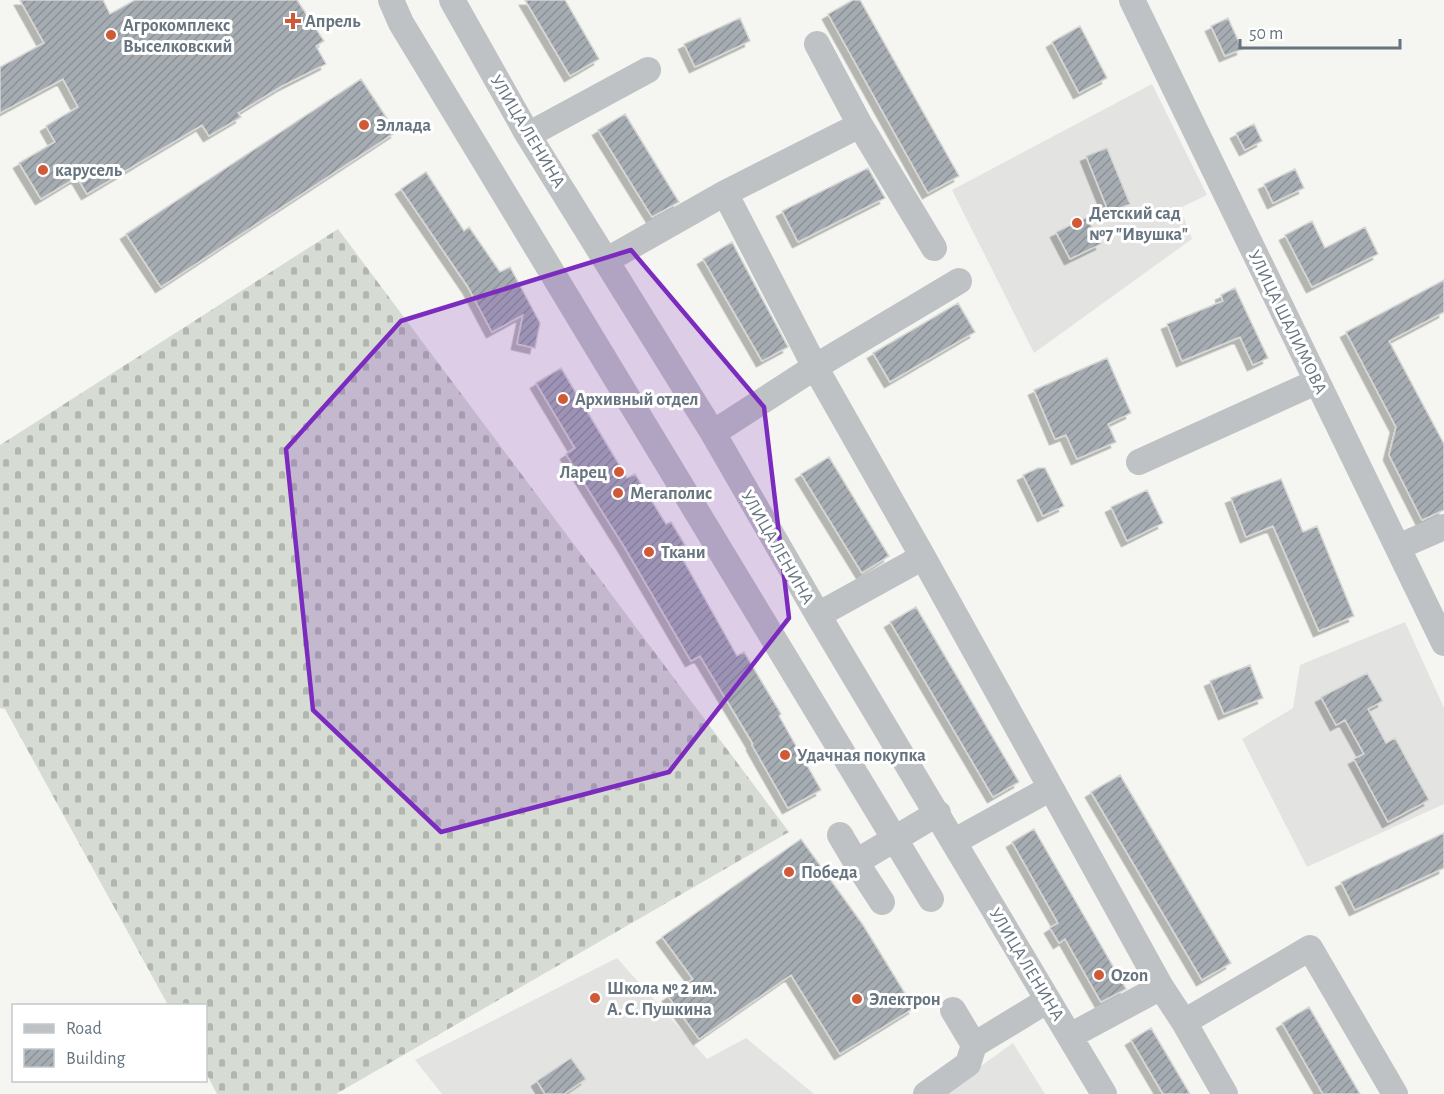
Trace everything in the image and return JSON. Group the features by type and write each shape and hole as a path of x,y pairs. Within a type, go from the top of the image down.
{"street":[{"path":"391,0 400,22 931,898"},
{"name":"УЛИЦА ЛЕНИНА","path":"452,0 528,135 713,433 818,615 1104,1094"},
{"name":"УЛИЦА ШАЛИМОВА","path":"1132,0 1444,643"},
{"path":"817,44 860,125 934,248"},
{"path":"528,135 648,70"},
{"path":"607,260 724,193 860,125"},
{"path":"724,193 815,367 1161,987 1225,1094"},
{"path":"713,433 815,367 959,281"},
{"path":"1139,462 1316,382"},
{"path":"1398,547 1444,527"},
{"path":"818,615 923,557"},
{"path":"955,841 1051,788"},
{"path":"856,862 938,813"},
{"path":"840,835 882,902"},
{"path":"1184,1022 1310,948 1395,1094"},
{"path":"1070,1036 1161,987"},
{"path":"926,1094 968,1064 974,1045 1048,1000"},
{"path":"952,1010 974,1045"}],"highlighted area":[{"path":"631,250 764,407 789,618 669,772 441,832 313,710 286,449 401,321"}],"shaded area":[{"name":"Детский сад №7 \"Ивушка\"","path":"1152,84 1207,195 1180,208 1192,239 1034,353 952,190"},
{"path":"1405,622 1444,708 1444,804 1307,867 1242,739 1293,708 1300,665"},
{"name":"Школа № 2 им. А. С. Пушкина","path":"617,958 707,1059 746,1038 814,1094 442,1094 415,1060"},
{"path":"1013,1043 1045,1094 942,1094"}],"green space":[{"path":"338,229 789,832 336,1094 217,1094 207,1075 207,1004 167,1004 5,709 0,708 0,445"}],"building":[{"path":"20,0 103,0 110,14 135,0 297,0 324,41 316,46 326,64 282,86 238,113 241,117 209,136 202,125 87,194 77,177 41,199 19,163 55,142 46,126 78,107 63,79 0,113 0,67 44,43"},
{"path":"525,0 565,0 599,59 570,76"},
{"path":"853,0 860,0 959,176 928,193 828,14"},
{"path":"740,18 750,41 695,67 684,44"},
{"path":"1228,18 1242,49 1225,56 1211,26"},
{"path":"1080,26 1107,78 1079,93 1052,42"},
{"path":"361,79 396,132 161,287 126,234"},
{"path":"625,114 679,202 652,217 598,130"},
{"path":"1254,124 1262,141 1245,150 1236,133"},
{"path":"1107,148 1130,204 1109,213 1086,156"},
{"path":"868,168 885,198 798,242 782,211"},
{"path":"1295,169 1304,188 1273,203 1264,184"},
{"path":"426,172 464,231 469,227 500,272 510,267 540,323 535,348 517,344 523,315 492,332 468,287 401,189"},
{"path":"1087,217 1101,244 1070,259 1056,232"},
{"path":"1312,221 1325,248 1365,227 1378,254 1312,287 1285,235"},
{"path":"732,242 788,347 762,361 703,259"},
{"path":"1444,280 1444,312 1389,341 1444,444 1444,510 1422,520 1389,455 1396,427 1346,332"},
{"path":"1235,288 1268,358 1253,365 1240,337 1182,361 1167,324 1223,301 1221,295"},
{"path":"958,303 975,332 890,382 873,353"},
{"path":"1107,358 1131,413 1108,424 1116,442 1077,459 1066,435 1055,439 1034,390"},
{"path":"561,368 627,478 635,474 666,524 671,522 685,545 677,549 737,656 744,652 781,714 779,716 821,790 788,808 700,656 691,661 625,548 566,454 575,448 536,383"},
{"path":"829,457 889,556 862,573 801,474"},
{"path":"1038,468 1045,468 1064,506 1043,516 1023,475"},
{"path":"1281,479 1303,532 1317,526 1354,616 1319,631 1273,526 1246,537 1231,498"},
{"path":"1147,490 1163,523 1127,541 1111,507"},
{"path":"916,607 1019,782 993,797 890,622"},
{"path":"1250,665 1263,698 1224,714 1210,681"},
{"path":"1367,673 1383,701 1368,709 1386,743 1395,738 1429,800 1388,822 1354,759 1364,754 1345,720 1336,725 1321,697"},
{"path":"1120,775 1231,963 1202,980 1091,792"},
{"path":"1034,829 1126,989 1101,1002 1065,939 1059,943 1050,928 1058,923 1012,842"},
{"path":"1444,833 1444,868 1355,910 1341,882"},
{"path":"801,839 863,925 914,1008 840,1054 791,975 699,1039 668,996 693,979 662,937"},
{"path":"1309,1007 1360,1094 1323,1094 1282,1023"},
{"path":"1151,1028 1190,1094 1163,1094 1131,1040"},
{"path":"571,1058 586,1079 564,1094 545,1094 537,1081"}],"place":[{"name":"Апрель","path":"293,21"},
{"name":"Агрокомплекс Выселковский","path":"111,35"},
{"name":"Эллада","path":"364,125"},
{"name":"карусель","path":"43,170"},
{"name":"Детский сад №7 \"Ивушка\"","path":"1077,223"},
{"name":"Архивный отдел","path":"563,399"},
{"name":"Ларец","path":"619,472"},
{"name":"Мегаполис","path":"618,493"},
{"name":"Ткани","path":"649,552"},
{"name":"Удачная покупка","path":"785,755"},
{"name":"Победа","path":"789,872"},
{"name":"Ozon","path":"1099,975"},
{"name":"Школа № 2 им. А. С. Пушкина","path":"595,998"},
{"name":"Электрон","path":"857,999"}]}
